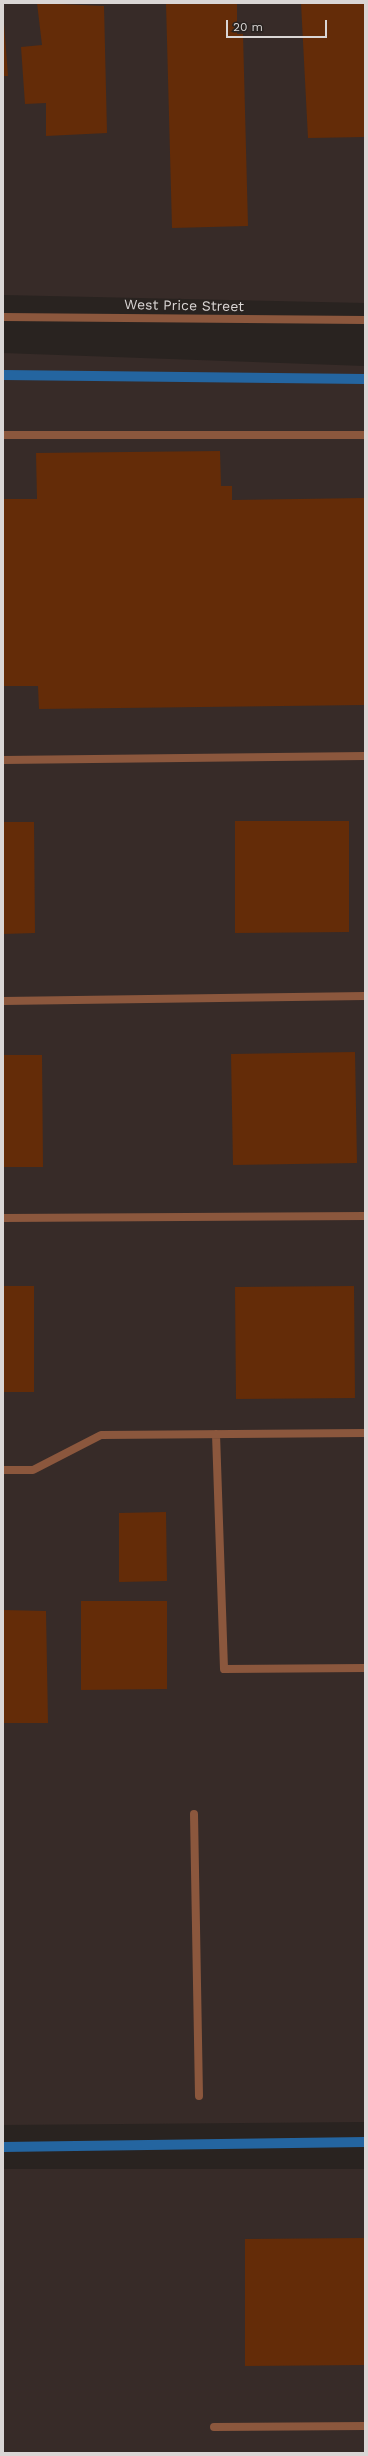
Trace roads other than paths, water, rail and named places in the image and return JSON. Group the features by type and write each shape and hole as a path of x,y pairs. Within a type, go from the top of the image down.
{"street":[{"name":"West Price Street","path":"3,317 365,320"},
{"path":"3,435 365,436"},
{"path":"3,760 365,756"},
{"path":"3,1001 365,996"},
{"path":"3,1218 365,1216"},
{"path":"3,1470 33,1470 101,1435 365,1433"},
{"path":"216,1434 224,1669 365,1668"},
{"path":"194,1814 199,2096"},
{"path":"214,2427 365,2426"}],"waterway":[{"path":"3,375 365,379"},
{"path":"3,2147 365,2142"}]}
